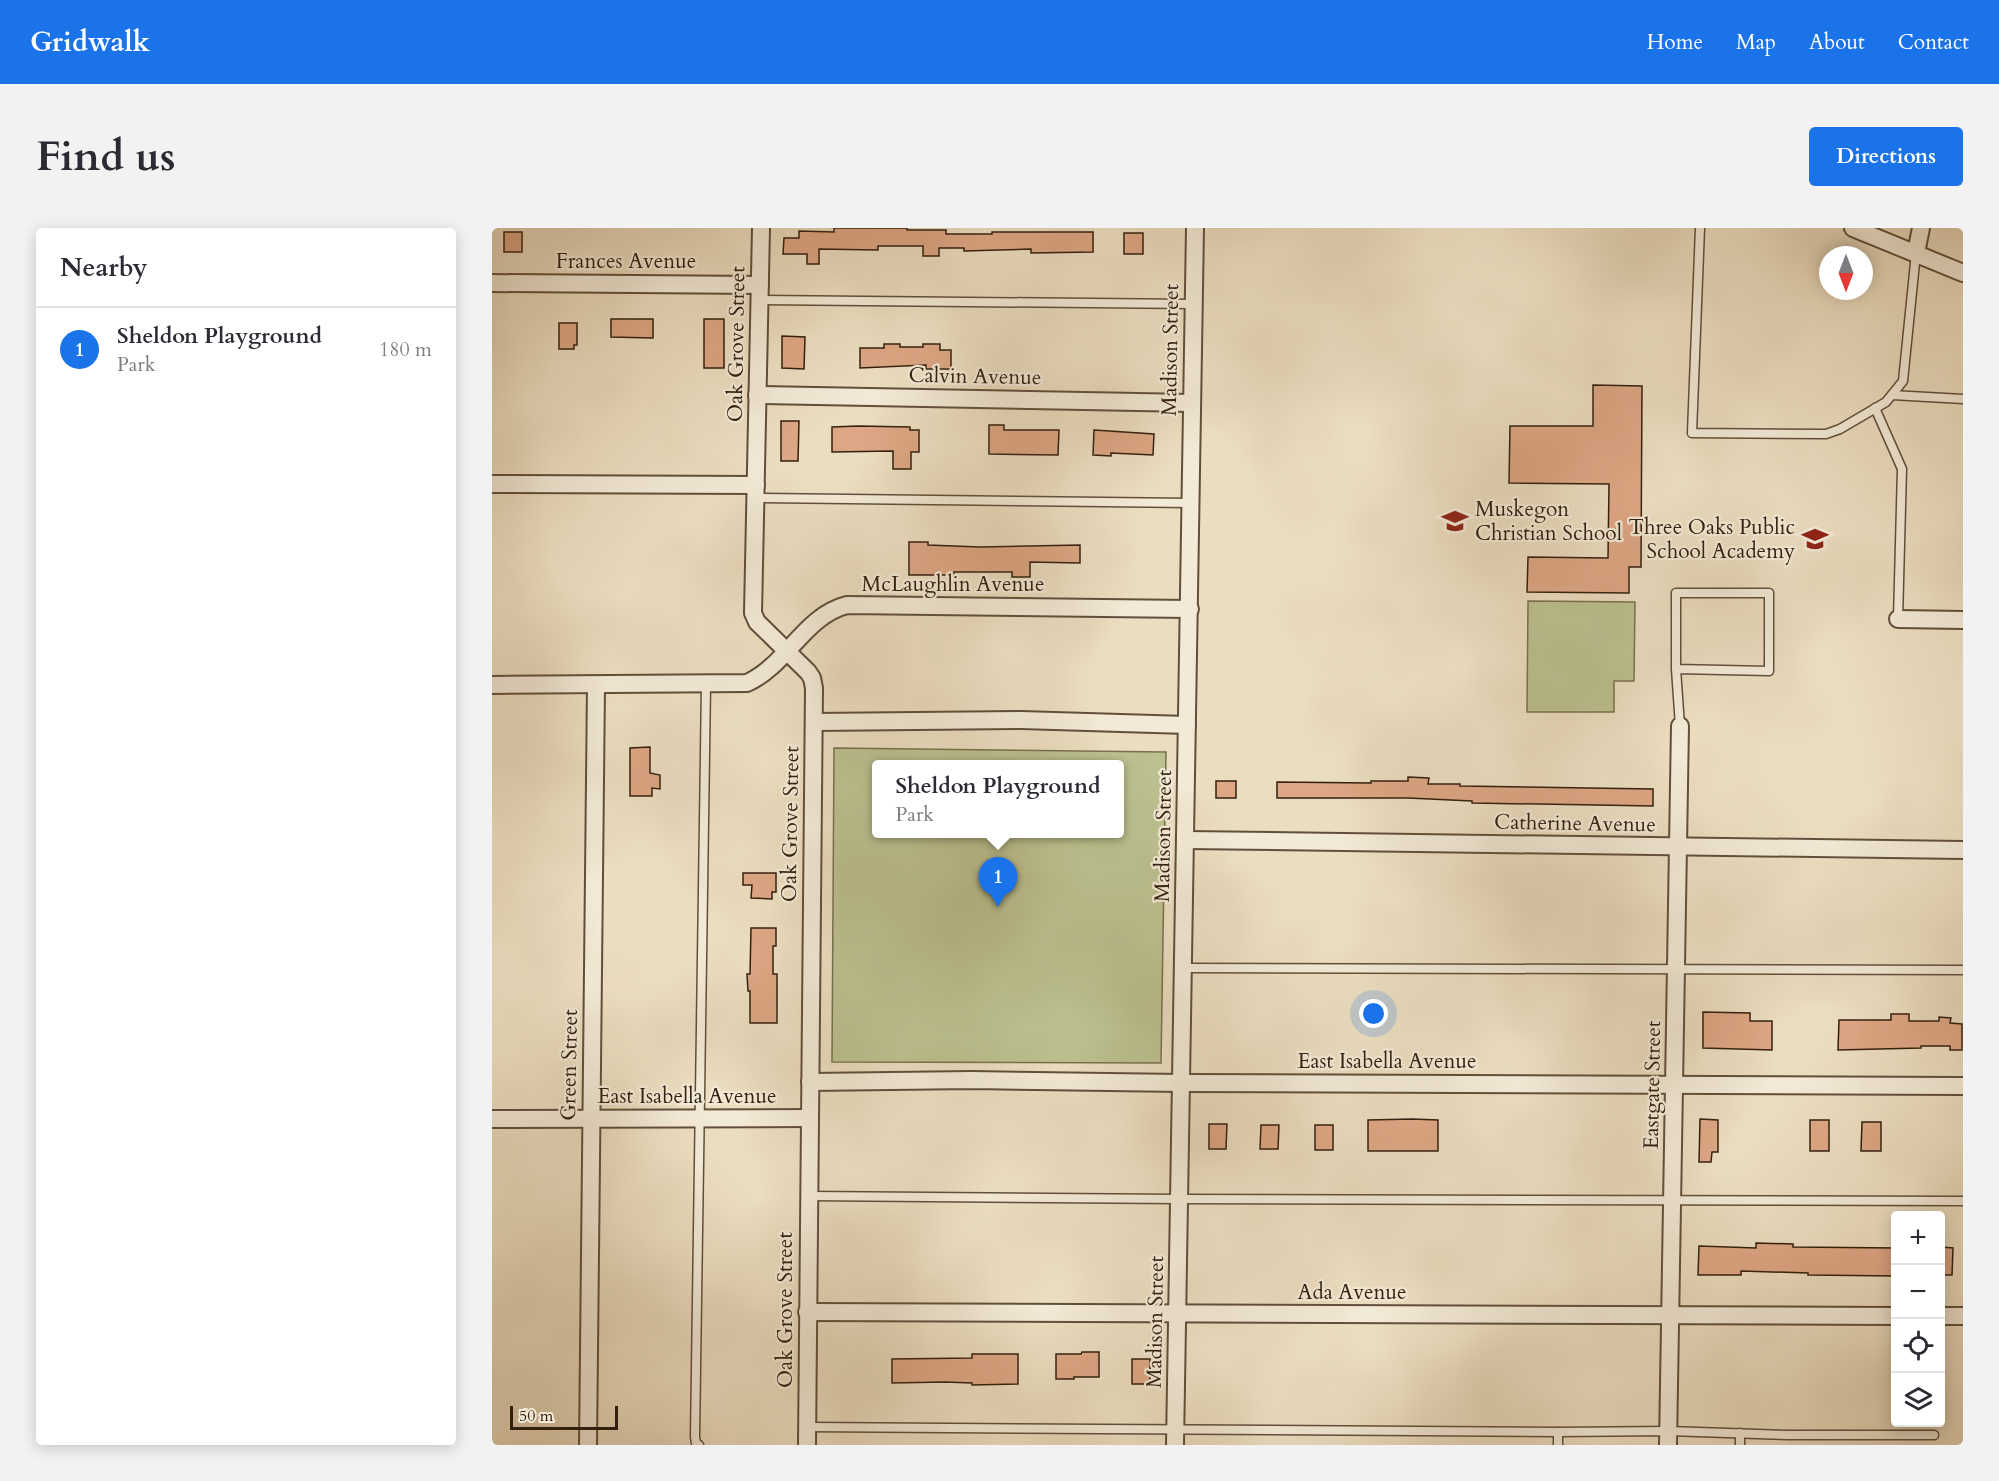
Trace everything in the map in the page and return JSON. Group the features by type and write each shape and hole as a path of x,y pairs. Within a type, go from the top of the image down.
{"street":[{"name":"Oak Grove Street","path":"761,228 753,613 757,622 812,678 814,688 807,1445"},
{"name":"Madison Street","path":"1175,1437 1195,228"},
{"path":"1853,228 1963,273"},
{"path":"1916,254 1921,228"},
{"name":"Frances Avenue","path":"492,283 760,293"},
{"name":"Calvin Avenue","path":"757,395 1191,403"},
{"path":"492,484 756,491"},
{"name":"McLaughlin Avenue","path":"492,685 747,683 763,674 826,613 847,606 1190,609"},
{"path":"1898,619 1963,620"},
{"name":"Green Street","path":"588,1445 596,685"},
{"path":"814,722 1021,720 1187,724"},
{"name":"Eastgate Street","path":"1668,1438 1680,726"},
{"name":"Catherine Avenue","path":"1186,840 1963,850"},
{"name":"East Isabella Avenue","path":"810,1082 972,1080 1963,1086"},
{"name":"East Isabella Avenue","path":"492,1119 810,1118"},
{"name":"Ada Avenue","path":"807,1312 1891,1316"},
{"path":"1945,1316 1963,1316"}],"lane":[{"path":"1700,228 1692,433 1826,434 1840,429 1886,402 1903,381 1916,254"},
{"path":"760,293 1193,304"},
{"path":"1892,395 1963,399"},
{"path":"1875,408 1902,470 1898,619"},
{"path":"756,491 1191,503"},
{"path":"1676,669 1769,671 1770,593 1677,593 1676,669 1680,726"},
{"path":"699,1445 695,1437 706,684"},
{"path":"1184,968 1963,970"},
{"path":"808,1196 1963,1201"},
{"path":"807,1427 1175,1437 1558,1432 1668,1438 1740,1433 1934,1435"},
{"path":"1558,1432 1558,1445"},
{"path":"1740,1433 1740,1445"},
{"path":"1789,1435 1789,1445"}],"green space":[{"path":"1528,601 1635,602 1634,681 1614,681 1614,712 1527,712"},
{"path":"834,748 1166,752 1161,1063 832,1062"}],"building":[{"path":"834,228 946,230 946,234 1093,232 1093,252 1031,253 1031,249 964,251 964,248 939,248 939,256 923,256 923,246 878,246 878,250 819,249 819,264 807,264 807,254 783,254 784,238 799,238 799,231 834,232"},
{"path":"504,232 522,232 522,252 504,252"},
{"path":"1124,233 1143,233 1143,254 1124,254"},
{"path":"611,319 653,319 653,338 611,337"},
{"path":"704,319 724,319 724,368 704,368"},
{"path":"559,323 577,323 577,345 574,345 574,349 559,349"},
{"path":"782,336 805,337 804,369 782,368"},
{"path":"884,344 923,347 923,344 940,344 940,350 951,350 951,369 926,369 926,365 860,368 860,348 884,348"},
{"name":"Muskegon Christian School","path":"1593,385 1642,386 1641,567 1629,567 1629,593 1527,592 1528,557 1608,558 1609,484 1509,483 1510,426 1593,426"},
{"path":"781,421 799,421 798,461 781,461"},
{"path":"989,425 1004,425 1004,430 1059,430 1058,455 989,454"},
{"path":"832,427 910,427 910,430 919,430 919,452 911,452 911,469 893,469 893,451 832,452"},
{"path":"1094,430 1154,434 1153,455 1111,453 1111,456 1093,455"},
{"path":"909,542 980,547 1080,545 1080,563 1030,562 1030,577 1012,577 1012,572 909,575"},
{"path":"650,747 650,773 660,775 660,789 652,788 652,796 630,796 630,748"},
{"path":"1408,777 1429,778 1428,784 1460,784 1460,786 1653,789 1653,806 1472,803 1472,801 1408,798 1277,798 1277,782 1371,783 1371,781 1408,781"},
{"path":"1216,781 1236,781 1236,798 1216,798"},
{"path":"743,873 776,873 776,892 772,892 772,899 751,898 752,885 743,885"},
{"path":"751,928 776,928 776,946 773,946 773,974 777,974 777,1023 750,1023 750,991 748,991 747,974 750,974"},
{"path":"1703,1012 1750,1013 1750,1021 1772,1021 1772,1050 1703,1048"},
{"path":"1891,1014 1909,1014 1909,1021 1939,1021 1939,1017 1951,1018 1950,1023 1962,1024 1962,1050 1950,1050 1950,1046 1921,1046 1921,1048 1838,1050 1839,1020 1891,1020"},
{"path":"1700,1119 1718,1120 1718,1152 1712,1152 1711,1162 1699,1162"},
{"path":"1368,1120 1438,1120 1438,1151 1368,1151"},
{"path":"1810,1120 1829,1120 1829,1151 1810,1151"},
{"path":"1862,1122 1881,1122 1881,1151 1861,1151"},
{"path":"1209,1124 1227,1124 1226,1149 1209,1149"},
{"path":"1261,1125 1279,1125 1278,1149 1260,1149"},
{"path":"1315,1125 1333,1125 1333,1150 1315,1150"},
{"path":"1756,1243 1793,1244 1793,1247 1891,1248 1891,1276 1741,1271 1741,1275 1698,1275 1699,1246 1756,1248"},
{"path":"1945,1247 1953,1248 1952,1275 1945,1275"},
{"path":"1082,1352 1099,1352 1099,1377 1056,1379 1056,1354 1081,1354"},
{"path":"972,1354 1018,1354 1018,1384 892,1383 892,1359 972,1358"},
{"path":"1132,1359 1150,1359 1150,1384 1132,1384"}],"place":[{"name":"Muskegon Christian School","path":"1455,521"},
{"name":"Three Oaks Public School Academy","path":"1815,539"},
{"name":"Sheldon Playground","path":"998,907"}]}
